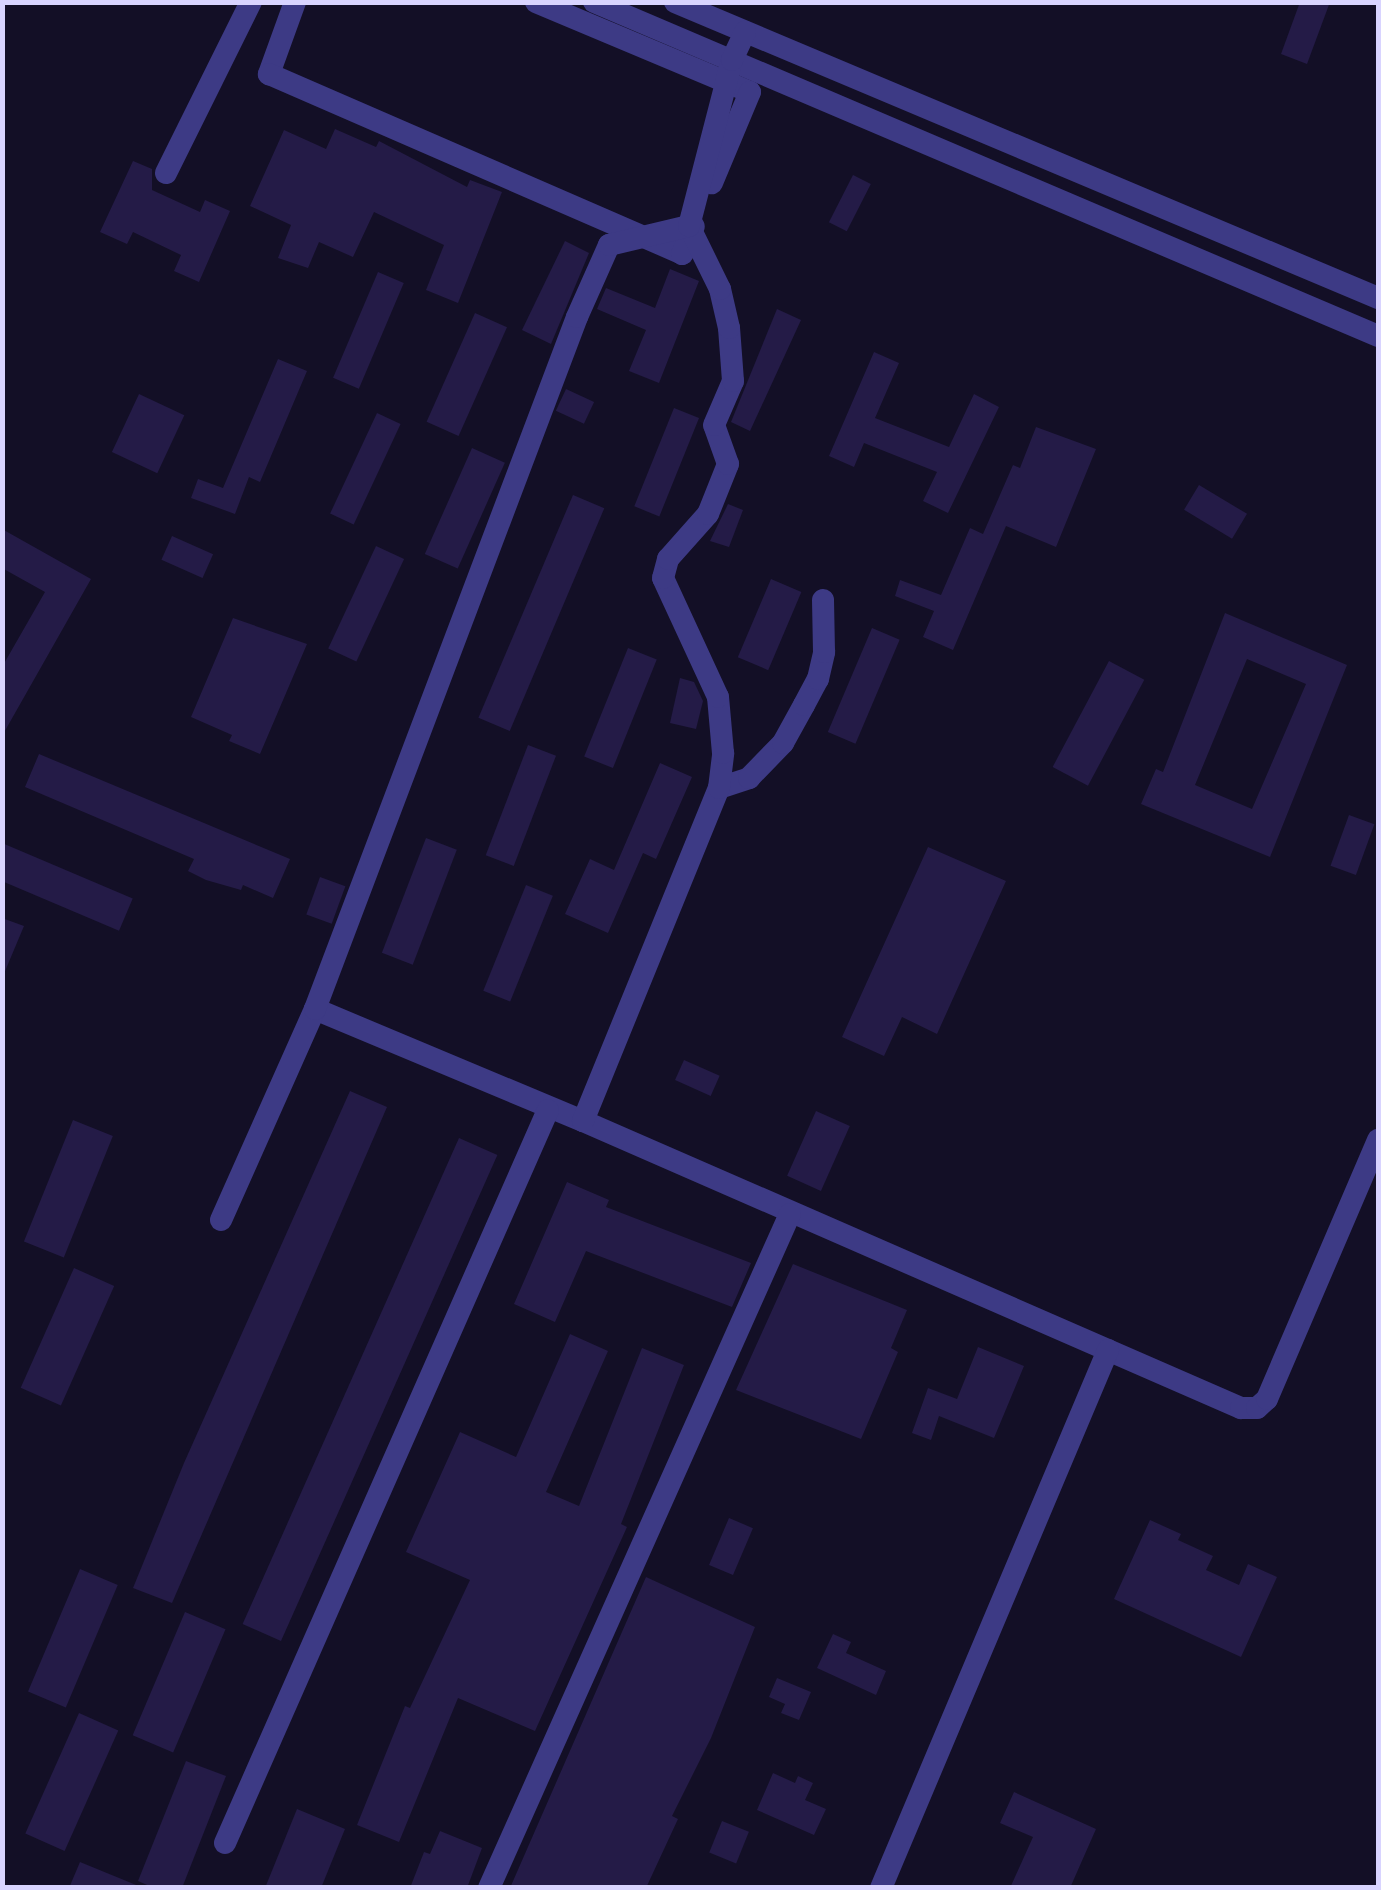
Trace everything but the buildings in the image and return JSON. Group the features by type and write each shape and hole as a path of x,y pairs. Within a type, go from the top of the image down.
{"street":[{"path":"166,172 252,2"},
{"path":"294,2 269,74 682,254 750,92 536,2"},
{"path":"594,2 1378,336"},
{"path":"674,2 1378,298"},
{"path":"583,1120 719,788 722,736 718,697 664,578 668,559 708,514 728,464 714,425 733,380 729,328 720,289 688,226 732,60 745,32"},
{"path":"221,1220 315,1009 576,317 609,245 688,226"},
{"path":"719,788 749,778 783,743 818,678 824,652 824,600"},
{"path":"315,1009 548,1110 583,1120 790,1214 1241,1408 1257,1408 1267,1399 1378,1140"},
{"path":"224,1843 548,1110"},
{"path":"490,1888 790,1214"},
{"path":"881,1888 1108,1350"}]}
